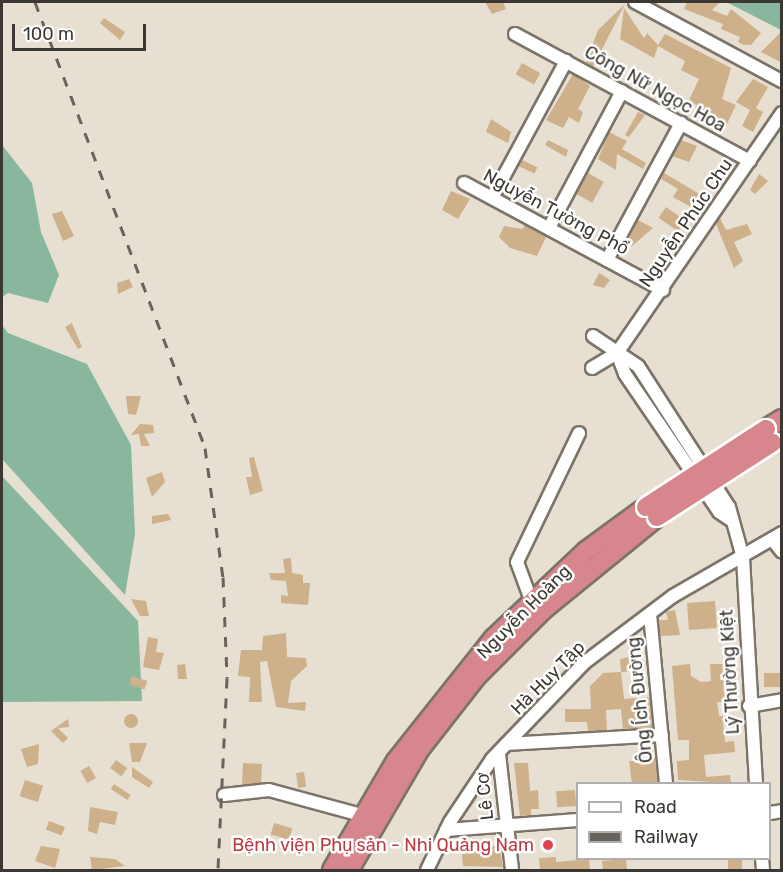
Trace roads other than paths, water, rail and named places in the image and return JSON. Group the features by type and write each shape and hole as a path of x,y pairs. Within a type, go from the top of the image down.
{"highway":[{"name":"Nguyễn Hoàng","path":"332,870 361,815 443,698 531,600 651,512 775,432"},
{"name":"Nguyễn Hoàng","path":"349,870 419,750 476,677 560,594 651,512"}],"street":[{"path":"635,2 782,81"},
{"name":"Công Nữ Ngọc Hoa","path":"515,34 750,161"},
{"path":"492,198 566,61"},
{"path":"549,228 622,91"},
{"name":"Nguyễn Phúc Chu","path":"617,353 663,290 781,113"},
{"path":"607,260 681,123"},
{"name":"Nguyễn Tường Phổ","path":"464,183 663,290"},
{"path":"592,368 617,353 593,336"},
{"name":"Lý Thường Kiệt","path":"617,353 676,438 719,512 731,520 743,558 749,706 756,782"},
{"path":"531,600 517,562 579,433"},
{"path":"777,536 782,552"},
{"name":"Hà Huy Tập","path":"427,870 446,830 503,749 584,663 650,614 777,536"},
{"name":"Ông Ích Đường","path":"650,614 666,782"},
{"path":"749,706 782,700"},
{"path":"503,749 662,735"},
{"name":"Lê Cơ","path":"503,749 512,870"},
{"path":"224,795 269,790 361,815"},
{"path":"446,830 576,820"}],"railway":[{"path":"35,2 205,448 223,577 227,678 218,870"}],"place":[{"name":"Bệnh viện Phụ sản - Nhi Quảng Nam","path":"548,845"}]}
